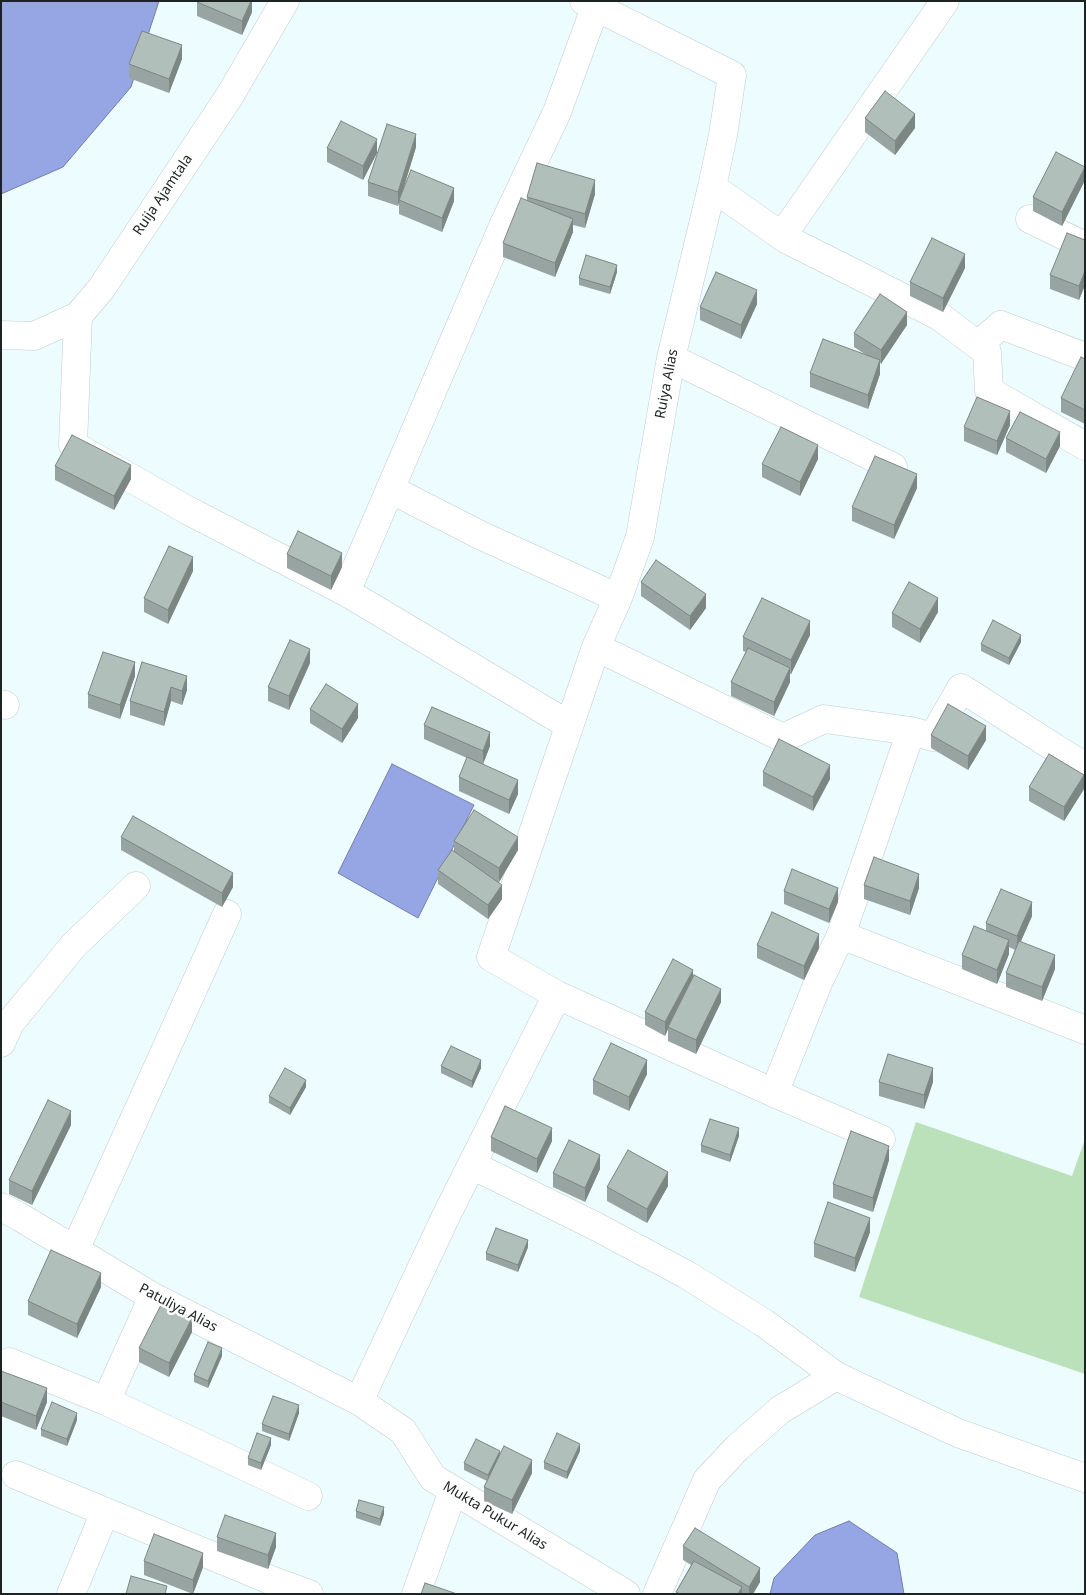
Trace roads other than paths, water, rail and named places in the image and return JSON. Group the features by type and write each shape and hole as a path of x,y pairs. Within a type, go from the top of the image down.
{"street":[{"name":"Ruija Ajamtala","path":"1,334 34,336 78,316 101,289 213,121 285,1"},
{"path":"782,236 945,1"},
{"path":"346,592 504,224 557,112 589,5"},
{"name":"Ruiya Alias","path":"557,996 491,957 596,647 618,598 640,537 671,358 712,187 723,135 732,75 589,5"},
{"path":"712,187 782,236 939,316 987,352 990,391 1085,446"},
{"path":"1030,219 1085,246"},
{"path":"78,316 73,445 187,510 346,592 569,726"},
{"path":"978,345 1001,325 1085,357"},
{"path":"671,358 893,467"},
{"path":"390,489 480,535 618,598"},
{"path":"596,647 783,738 824,718 911,731 933,737 961,688 1085,767"},
{"path":"774,1093 818,983 841,935 911,731"},
{"path":"1,1043 10,1023 74,945 136,886"},
{"path":"75,1250 227,914"},
{"path":"841,935 1085,1030"},
{"path":"359,1401 472,1165 557,996 881,1139"},
{"path":"472,1165 597,1227 687,1275 764,1323 836,1376 958,1434 1085,1478"},
{"name":"Patuliya Alias","path":"1,1207 153,1297 359,1401"},
{"path":"106,1401 153,1297"},
{"path":"9,1362 106,1401 308,1496"},
{"path":"657,1594 707,1480 737,1448 780,1410 836,1376"},
{"name":"Mukta Pukur Alias","path":"359,1401 403,1431 432,1478 626,1594"},
{"path":"16,1475 105,1512 271,1587 308,1594"},
{"path":"416,1594 453,1491"},
{"path":"71,1594 105,1512"}],"water":[{"path":"1,1 159,1 131,87 63,167 1,194"},
{"path":"392,764 474,805 418,918 338,873"},
{"path":"849,1521 897,1553 904,1594 770,1594 774,1578 815,1535"}]}
